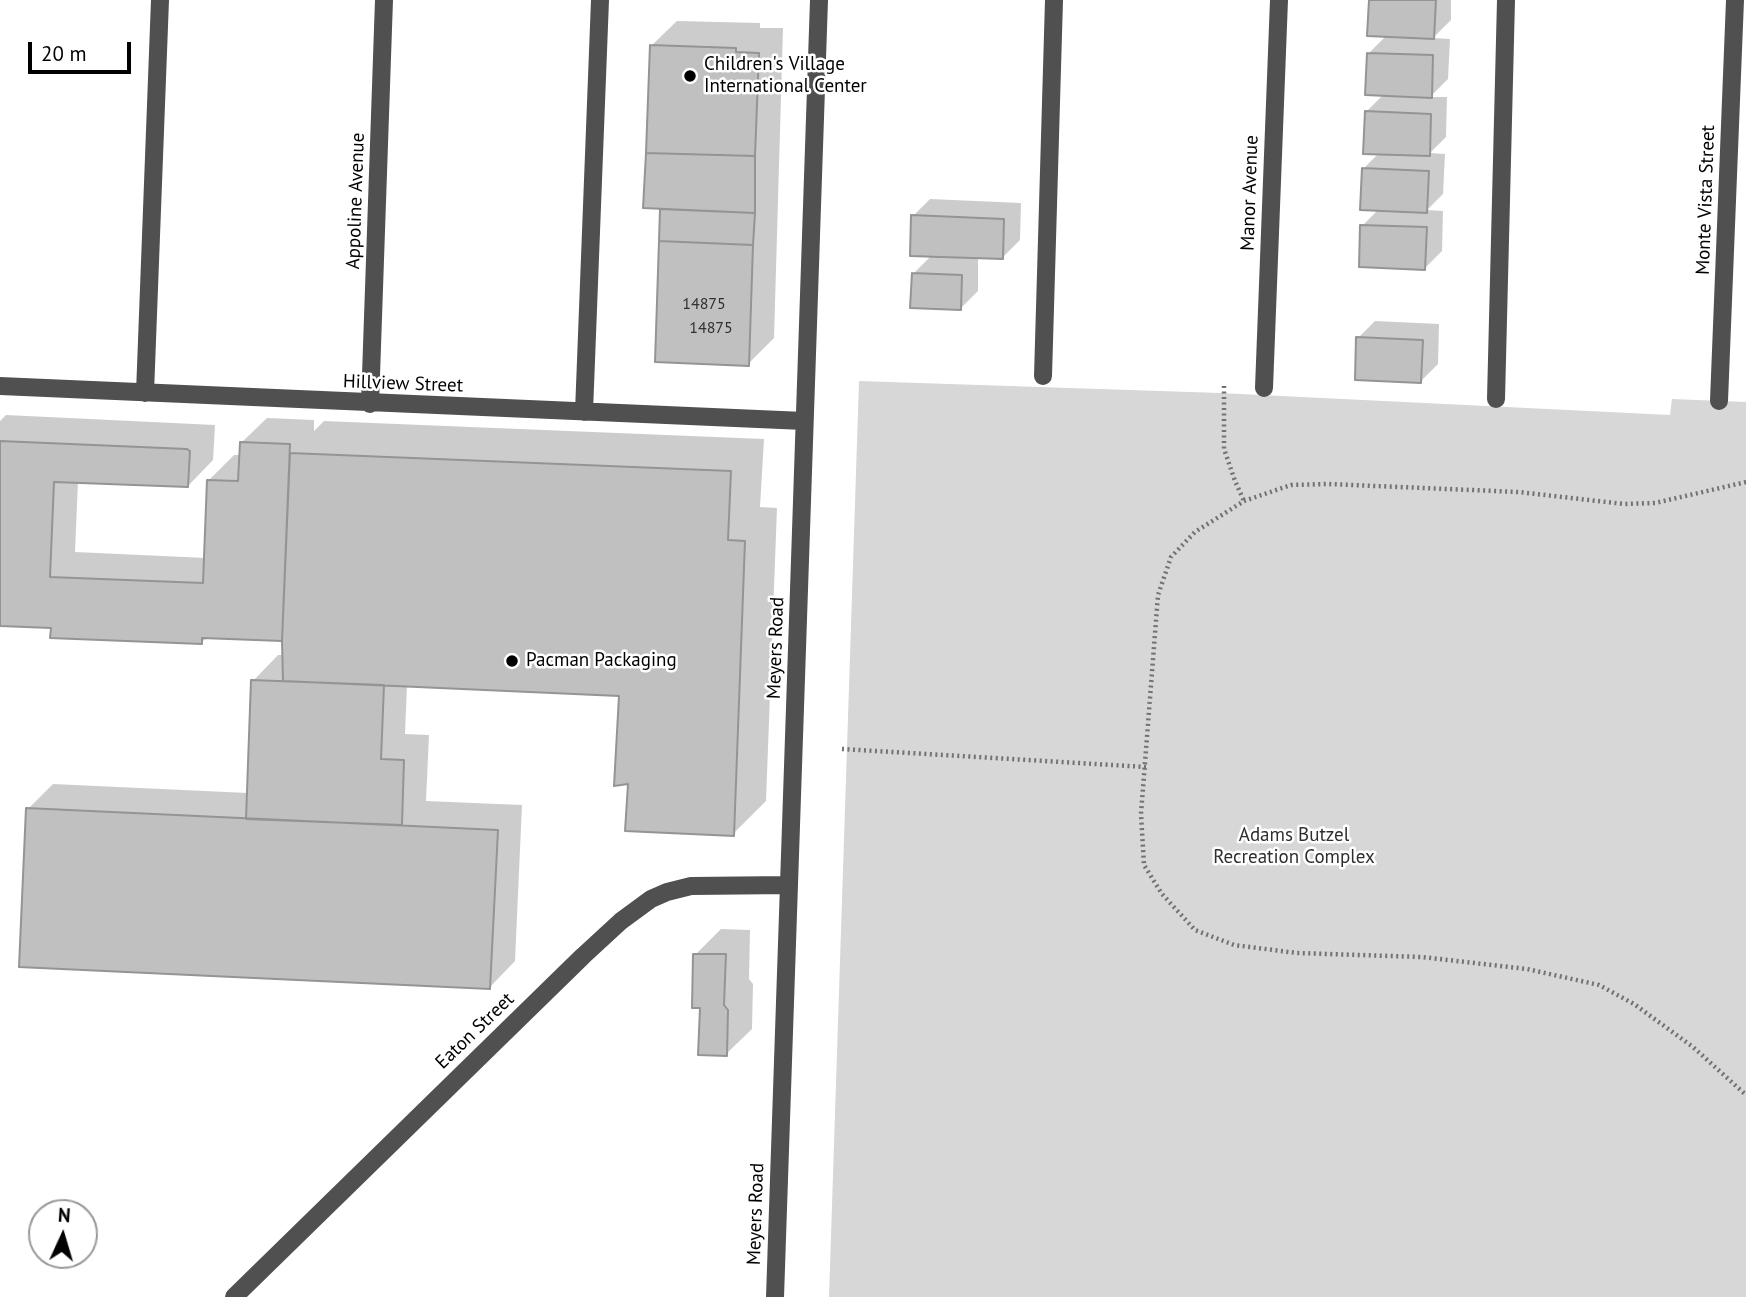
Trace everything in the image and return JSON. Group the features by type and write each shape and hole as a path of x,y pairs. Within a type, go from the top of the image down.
{"street":[{"path":"145,393 160,0"},
{"name":"Appoline Avenue","path":"370,404 384,0"},
{"path":"584,412 600,0"},
{"name":"Meyers Road","path":"775,1297 819,0"},
{"path":"1043,376 1054,0"},
{"name":"Manor Avenue","path":"1264,388 1279,0"},
{"path":"1496,400 1506,0"},
{"name":"Monte Vista Street","path":"1719,401 1735,0"},
{"name":"Hillview Street","path":"0,386 804,421"},
{"name":"Eaton Street","path":"234,1297 621,921 651,899 691,886 789,885"}],"path":[{"path":"1224,386 1224,449 1244,501"},
{"path":"1746,482 1655,503 1634,504 1519,492 1328,484 1291,485 1244,501 1195,532 1171,557 1157,595 1141,814 1144,865 1162,894 1195,930 1234,945 1297,953 1422,957 1527,969 1600,985 1634,1004 1693,1047 1746,1095"},
{"path":"842,749 1146,766"}],"green space":[{"name":"Adams Butzel Recreation Complex","path":"859,381 1220,393 1670,415 1672,399 1746,402 1746,1297 829,1297"}],"building":[{"path":"1369,0 1436,0 1434,39 1367,36"},
{"path":"650,45 736,48 736,52 759,53 755,156 646,153"},
{"path":"1367,53 1433,55 1432,98 1365,95"},
{"path":"1365,111 1431,114 1430,156 1363,154"},
{"path":"646,153 755,156 755,213 643,208"},
{"path":"1362,168 1429,171 1427,213 1360,210"},
{"path":"660,209 755,213 753,245 659,241"},
{"path":"911,215 1004,219 1003,259 910,256"},
{"path":"1360,225 1427,227 1425,270 1359,267"},
{"path":"659,241 753,245 749,366 655,362"},
{"path":"912,273 962,275 961,310 910,308"},
{"path":"1356,337 1423,340 1421,383 1355,380"},
{"path":"0,441 190,451 188,487 54,482 50,577 203,583 207,480 238,481 240,442 290,444 282,641 202,638 202,644 50,638 51,628 0,626"},
{"name":"Pacman Packaging","path":"290,453 731,471 728,540 745,541 734,836 625,831 628,784 614,786 619,696 283,681 282,641"},
{"path":"251,680 384,685 381,759 404,760 402,825 246,819"},
{"path":"26,808 498,830 490,989 19,967"},
{"path":"693,954 726,954 724,1005 728,1010 727,1056 698,1055 700,1008 692,1008"}],"place":[{"name":"Children's Village International Center","path":"690,76"},
{"name":"Pacman Packaging","path":"512,661"}]}
